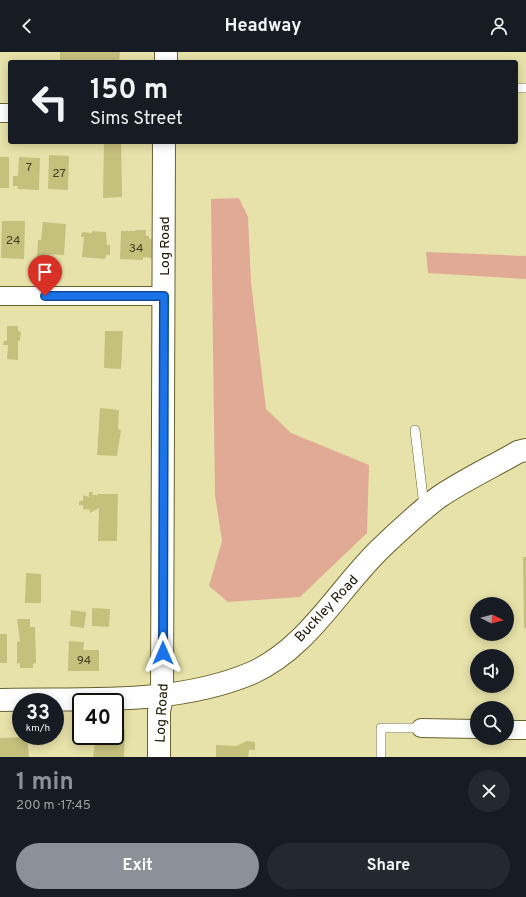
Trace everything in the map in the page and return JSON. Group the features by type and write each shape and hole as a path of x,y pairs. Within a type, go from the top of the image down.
{"street":[{"name":"Log Road","path":"158,757 159,711 162,697 164,144"},
{"path":"0,296 164,296"},
{"name":"Buckley Road","path":"0,700 162,697 204,689 252,672 274,660 311,629 381,548 439,498 518,452 526,450"},
{"path":"421,728 470,729"},
{"path":"514,730 526,730"}],"lane":[{"path":"415,430 425,510"},
{"path":"381,757 381,728 421,728"}],"shaded area":[{"path":"239,198 248,217 251,282 266,409 291,433 369,465 367,533 300,597 228,602 209,586 222,541 215,495 211,199"},
{"path":"426,252 526,256 526,279 428,273"}],"building":[{"path":"60,52 120,52 119,60 60,60"},
{"path":"104,144 121,144 122,197 103,198"},
{"path":"49,155 69,156 68,190 48,189"},
{"path":"0,157 9,157 9,188 0,188"},
{"path":"19,157 40,158 39,190 18,189 17,186 13,186 13,176 18,176"},
{"path":"2,221 25,221 24,259 1,258"},
{"path":"43,222 66,224 64,255 45,254 45,258 37,257 38,240 41,240"},
{"path":"146,230 146,236 149,236 149,239 153,239 152,258 143,257 143,260 120,259 121,231"},
{"path":"92,231 106,232 107,245 110,245 110,255 106,255 105,259 82,257 84,237 81,237 82,232 92,233"},
{"path":"7,326 18,326 18,331 21,332 20,341 18,340 18,360 7,359 8,345 3,345 4,341 7,341"},
{"path":"105,331 123,331 121,369 104,368"},
{"path":"100,408 119,410 118,429 121,430 117,456 97,455"},
{"path":"89,492 93,492 92,495 118,494 117,541 98,541 99,508 90,513 90,510 83,509 83,505 79,505 79,501 83,501 83,495 89,497"},
{"path":"523,557 526,557 526,628 524,628"},
{"path":"26,573 41,574 41,603 25,603"},
{"path":"92,608 110,609 109,627 92,626"},
{"path":"71,610 86,612 84,628 70,626"},
{"path":"17,619 30,619 30,627 35,627 36,663 33,664 33,668 20,668 20,663 17,664 17,642 20,641"},
{"path":"0,634 7,634 7,663 0,663"},
{"path":"69,641 84,642 83,650 99,650 99,671 68,671"},
{"path":"125,730 124,757 93,757 95,745 124,745"},
{"path":"0,738 12,738 12,745 28,745 29,757 0,757"},
{"path":"247,741 255,742 255,750 249,750 248,757 216,757 216,745 236,746"}],"route":[{"path":"45,296 164,296 163,653"}]}
